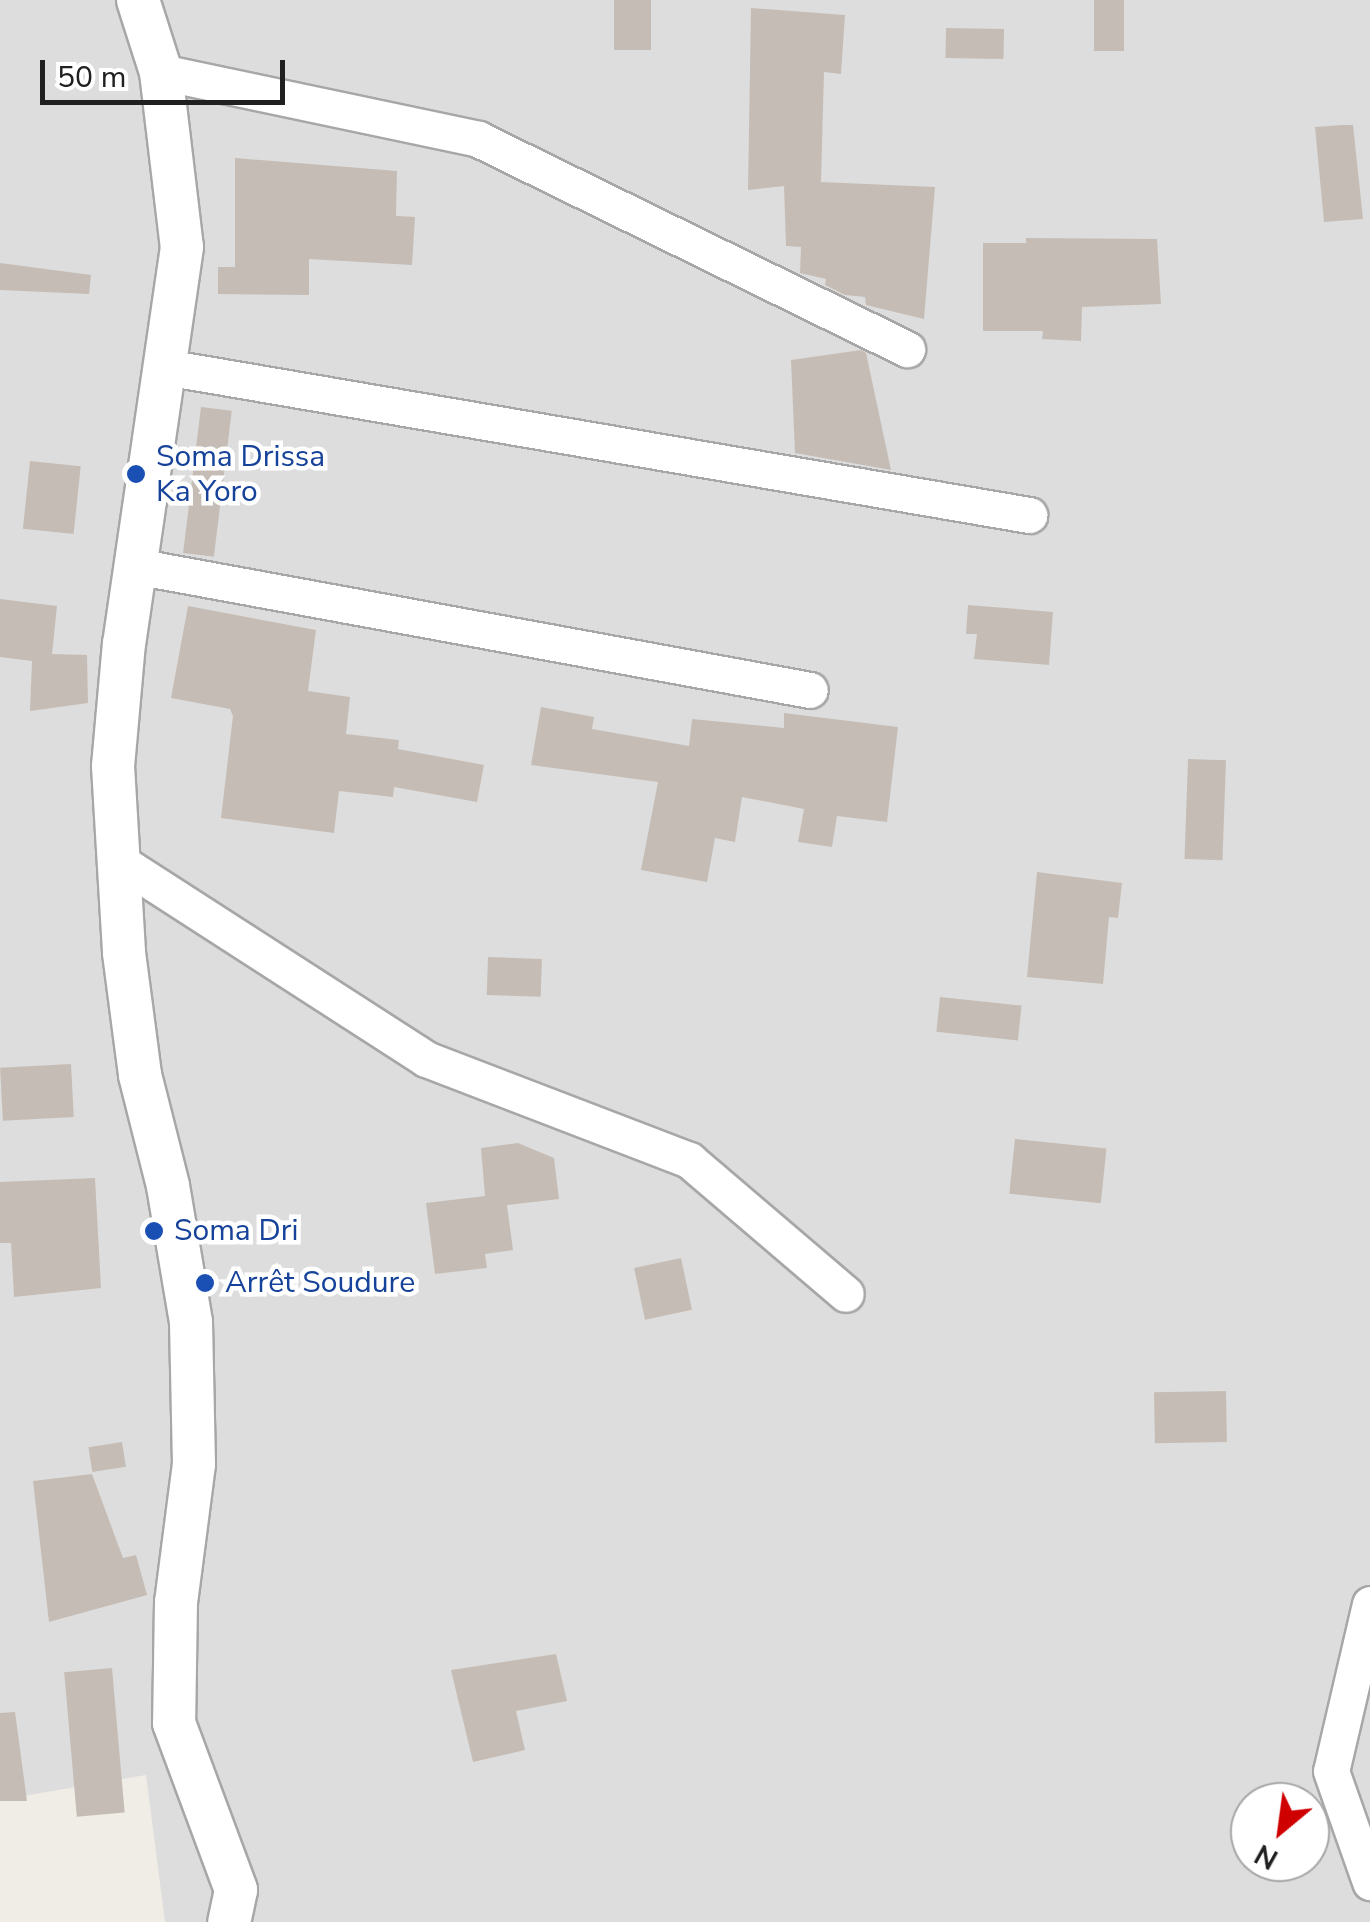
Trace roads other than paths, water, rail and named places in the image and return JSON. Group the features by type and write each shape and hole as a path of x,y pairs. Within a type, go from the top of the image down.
{"street":[{"path":"138,0 161,72 182,248 136,566 113,766 140,1075 168,1186 191,1322 194,1464 176,1602 174,1724 236,1890 229,1922"},
{"path":"161,72 478,139 907,349"},
{"path":"165,367 1029,515"},
{"path":"136,566 810,690"},
{"path":"119,861 426,1058 688,1160 846,1294"},
{"path":"1370,1604 1332,1771 1370,1882"}],"place":[{"name":"Soma Drissa Ka Yoro","path":"136,474"},
{"name":"Soma Dri","path":"154,1231"},
{"name":"Arrêt Soudure","path":"205,1283"}]}
